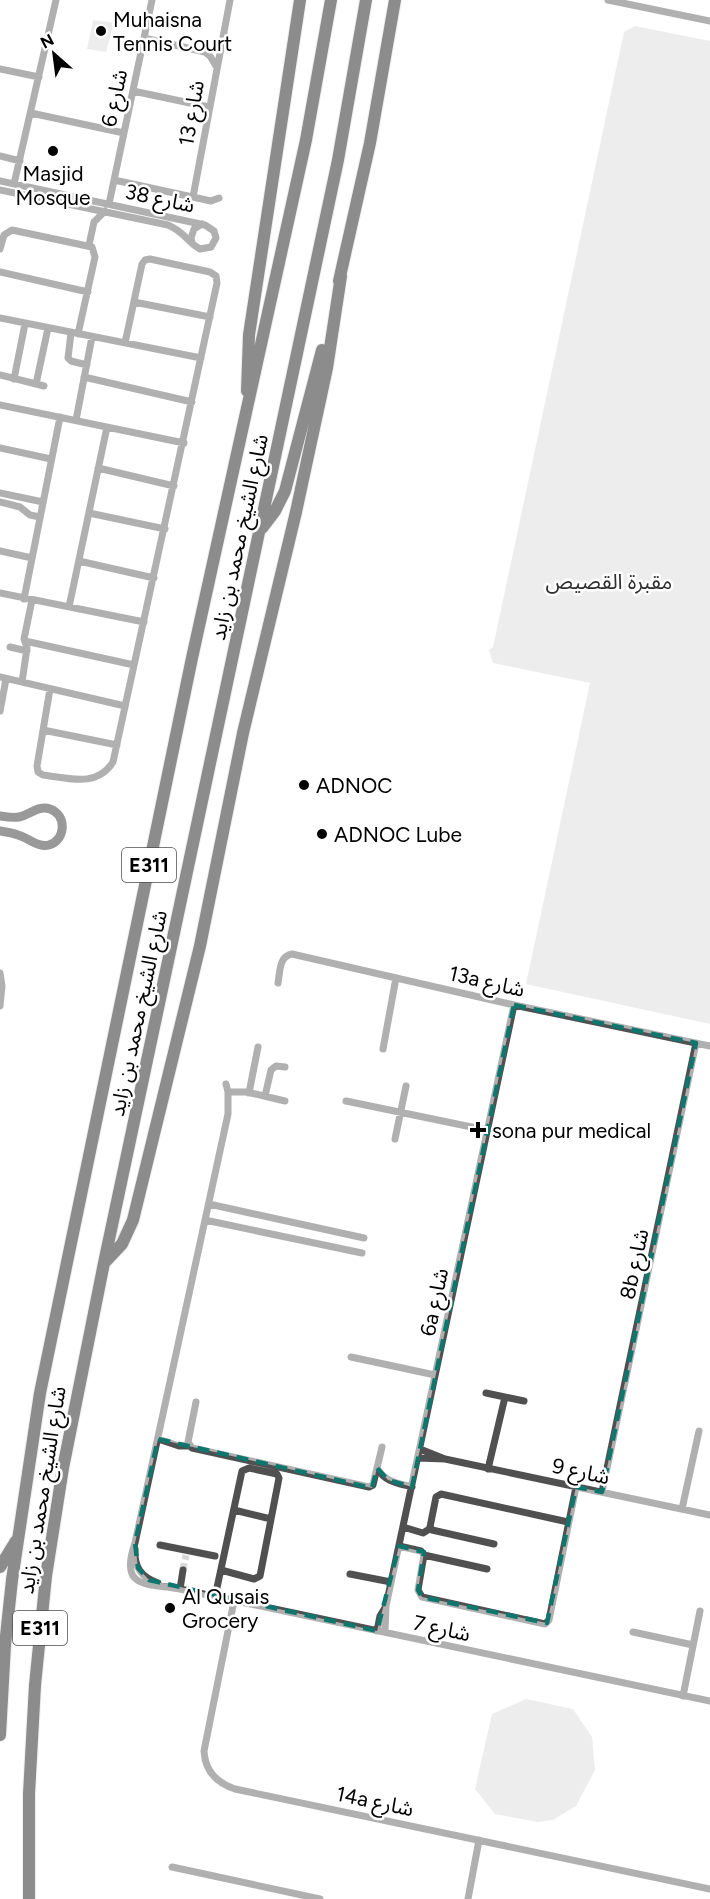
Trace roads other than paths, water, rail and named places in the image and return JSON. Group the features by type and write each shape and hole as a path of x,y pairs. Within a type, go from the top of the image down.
{"highway":[{"path":"247,413 249,335 300,0"},
{"name":"شارع الشيخ محمد بن زايد","path":"0,1735 5,1645 17,1540 52,1332 192,658 306,140 331,0"},
{"name":"شارع الشيخ محمد بن زايد","path":"29,1899 32,1740 46,1576 65,1457 338,160 366,0"},
{"path":"261,529 275,512 285,491 314,387 370,143 395,0"},
{"path":"104,1263 122,1244 133,1220 194,974 243,734 322,392 341,276"},
{"path":"0,1567 17,1540"}],"street":[{"path":"16,184 56,0"},
{"name":"شارع 6","path":"109,204 152,0"},
{"name":"شارع 13","path":"193,197 216,68 231,0"},
{"path":"608,0 710,21"},
{"path":"144,38 199,50 210,56 216,68"},
{"path":"199,50 211,49 222,43"},
{"path":"0,69 39,77"},
{"path":"133,91 209,107"},
{"path":"31,113 124,132"},
{"path":"0,156 20,161"},
{"path":"114,180 211,201 219,198"},
{"name":"شارع 38","path":"0,181 202,224 209,226 216,238 213,245 204,250 197,248 182,232 168,225 0,190"},
{"path":"89,245 94,222 90,208"},
{"path":"94,222 105,211"},
{"path":"192,243 194,229 202,224"},
{"path":"0,249 4,235 12,230 89,245 95,254 88,292 68,358 71,361 87,364"},
{"path":"50,689 37,769 43,775 92,779 112,764 117,746 217,283 214,273 150,259 145,260 142,264 125,344"},
{"path":"0,272 88,292"},
{"path":"134,302 210,317"},
{"path":"0,318 201,358"},
{"path":"14,379 25,324"},
{"path":"0,375 40,385 48,328"},
{"path":"76,420 92,337"},
{"path":"84,377 192,402"},
{"path":"0,405 184,443"},
{"path":"22,682 27,651 25,641 32,558 60,417"},
{"path":"69,607 107,427"},
{"path":"0,448 51,459"},
{"path":"98,468 174,486"},
{"path":"0,493 43,502"},
{"path":"0,502 20,507 40,518"},
{"path":"89,513 165,529"},
{"path":"0,551 32,558"},
{"path":"79,561 154,578"},
{"path":"0,593 144,622"},
{"path":"25,641 134,665"},
{"path":"10,647 27,651"},
{"path":"0,711 3,678 125,706"},
{"path":"43,730 117,746"},
{"path":"0,816 19,817 44,808 55,812 62,821 63,827 62,833 54,842 43,845 17,834 0,831"},
{"name":"13a شارع","path":"278,983 282,960 289,954 710,1046"},
{"path":"0,973 2,986 0,1006"},
{"path":"383,1049 396,978"},
{"name":"6a شارع","path":"381,1632 380,1616 386,1606 514,1005"},
{"name":"8b شارع","path":"602,1492 696,1043"},
{"path":"249,1093 258,1047"},
{"path":"265,1096 270,1073 276,1066 285,1067"},
{"path":"254,1069 270,1073"},
{"path":"226,1084 228,1114 158,1439 179,1446 188,1446 369,1487 373,1485 382,1447"},
{"path":"395,1139 406,1086"},
{"path":"228,1092 249,1093 285,1101"},
{"path":"346,1101 486,1130"},
{"path":"209,1203 364,1238"},
{"path":"205,1220 362,1253"},
{"path":"351,1357 435,1375"},
{"path":"486,1393 524,1401"},
{"path":"488,1468 505,1397"},
{"path":"188,1446 196,1402"},
{"path":"682,1509 699,1431"},
{"name":"شارع 7","path":"158,1439 135,1543 135,1554 140,1572 149,1580 166,1587 710,1701"},
{"name":"شارع 9","path":"420,1449 445,1459"},
{"name":"شارع 9","path":"418,1458 445,1459 710,1515"},
{"path":"215,1597 242,1471 249,1468 279,1476 259,1577 254,1579 221,1570"},
{"path":"377,1468 385,1479 412,1487"},
{"path":"399,1546 421,1551 424,1556 417,1590 422,1597 544,1624 549,1620 576,1487"},
{"path":"403,1527 423,1533 431,1528 436,1498 441,1494 568,1522"},
{"path":"234,1510 271,1519"},
{"path":"431,1528 434,1531 494,1544"},
{"path":"160,1545 186,1553 215,1557"},
{"path":"424,1556 487,1569"},
{"path":"180,1589 183,1570"},
{"path":"350,1574 391,1582"},
{"name":"14a شارع","path":"234,1601 204,1751 207,1766 216,1779 235,1789 710,1889"},
{"path":"683,1696 700,1611"},
{"path":"633,1632 693,1645"},
{"path":"468,1899 479,1840"},
{"path":"172,1867 320,1899"}],"tunnel":[{"path":"183,1570 186,1555"}],"place":[{"name":"Muhaisna Tennis Court","path":"101,31"},
{"name":"Masjid Mosque","path":"53,151"},
{"name":"ADNOC","path":"304,785"},
{"name":"ADNOC Lube","path":"322,834"},
{"name":"sona pur medical","path":"478,1130"},
{"name":"Al Qusais Grocery","path":"170,1608"}],"park label":[{"name":"مقبرة القصيص","path":"609,581"}]}
